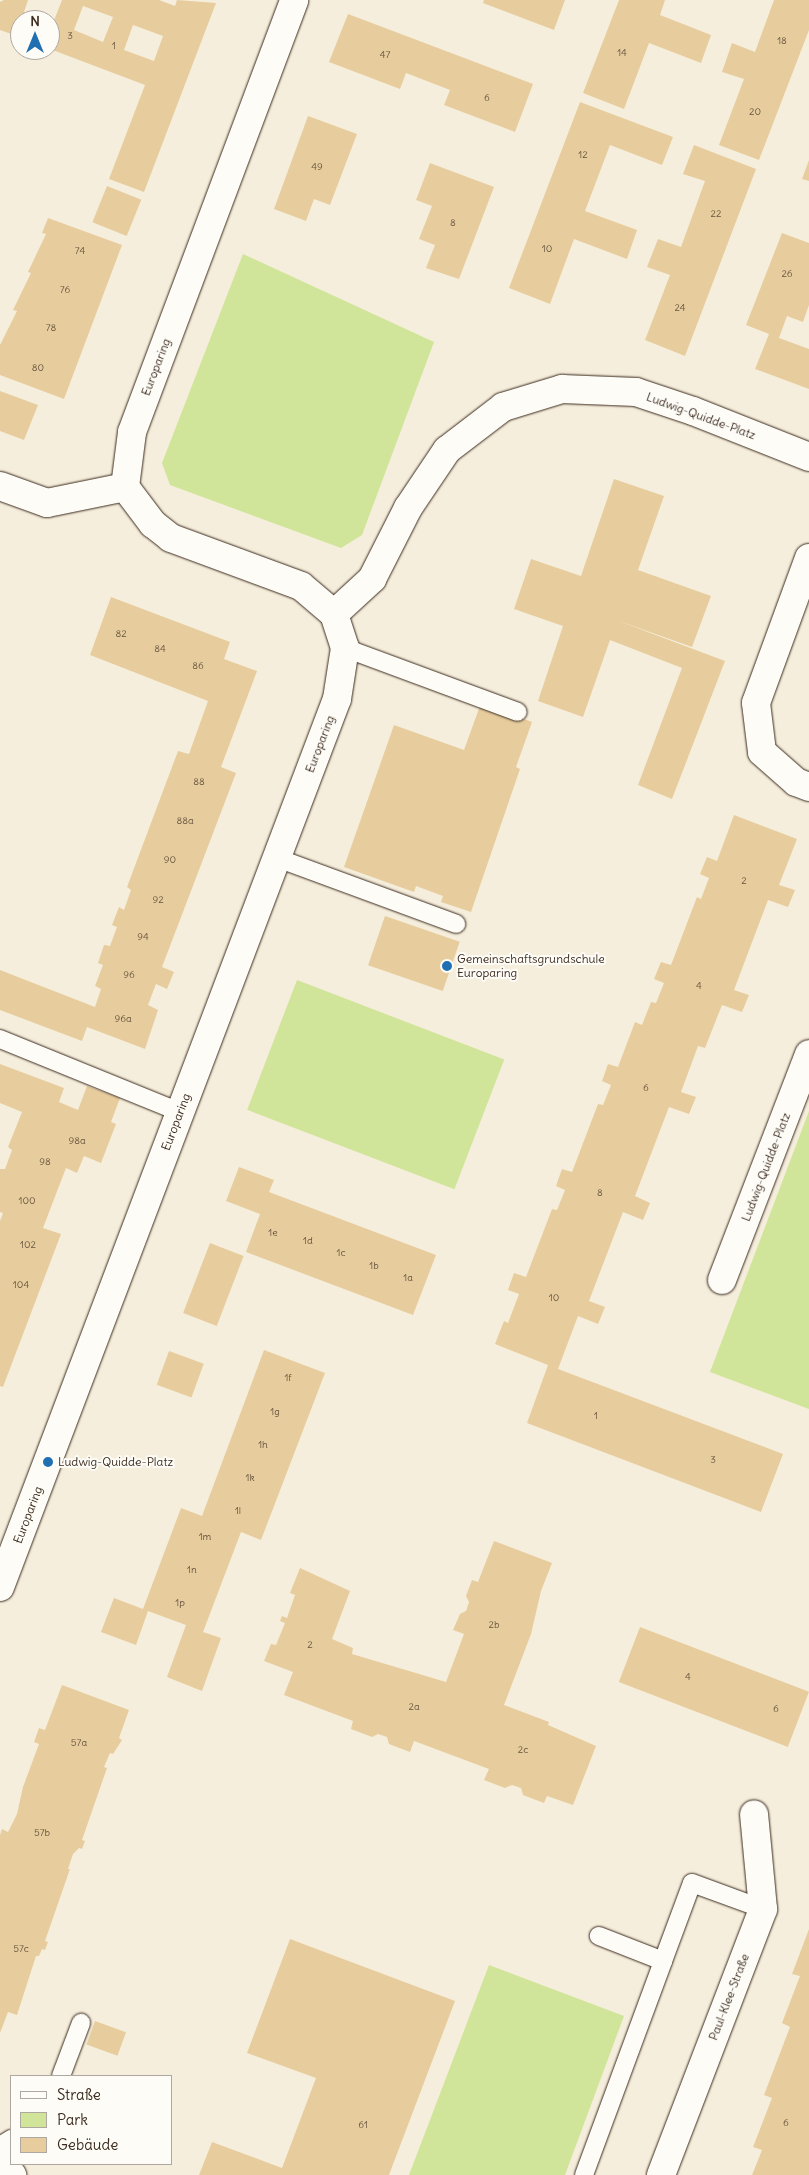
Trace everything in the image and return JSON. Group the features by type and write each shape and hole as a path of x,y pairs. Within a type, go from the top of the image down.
{"street":[{"name":"Europaring","path":"125,488 132,432 294,0"},
{"name":"Ludwig-Quidde-Platz","path":"334,614 372,579 408,508 447,450 503,408 562,389 636,392 693,411 809,458"},
{"path":"0,486 47,503 125,488 153,524 171,538 300,586 334,614"},
{"path":"809,558 756,703 762,752 796,782 809,787"},
{"name":"Europaring","path":"0,1587 337,698 344,648 334,614"},
{"name":"Ludwig-Quidde-Platz","path":"722,1280 809,1054"},
{"name":"Paul-Klee-Straße","path":"661,2175 763,1909 754,1814"}],"lane":[{"path":"344,648 518,712"},
{"path":"276,858 456,924"},
{"path":"0,1038 180,1112"},
{"path":"584,2175 692,1883 763,1909"},
{"path":"599,1936 663,1961"},
{"path":"62,2075 81,2023"},
{"path":"4,2163 10,2142"}],"green space":[{"path":"243,254 434,342 362,535 341,548 170,485 162,463"},
{"path":"297,980 504,1060 454,1189 247,1110"},
{"path":"809,1111 809,1409 710,1372"},
{"path":"489,1965 624,2016 565,2175 409,2175"}],"building":[{"path":"4,0 28,0 25,10 10,10 10,34 0,30 0,2"},
{"path":"62,0 159,0 175,6 177,0 216,3 144,192 109,179 145,85 60,53 60,10 58,10","holes":["83,6 113,17 103,42 74,30","133,25 163,36 154,61 124,50"]},
{"path":"484,0 565,0 554,30 483,3"},
{"path":"619,0 665,0 660,15 711,35 701,63 649,43 624,109 583,93"},
{"path":"774,0 809,0 809,30 759,160 719,145 744,79 722,72 732,43 755,52"},
{"path":"348,14 533,84 515,132 444,105 450,90 406,73 400,89 329,62"},
{"path":"580,102 673,137 662,165 610,145 585,211 637,230 627,259 574,239 550,304 509,288"},
{"path":"308,116 357,134 330,205 314,199 306,221 274,209"},
{"path":"694,145 756,169 685,356 645,340 670,275 647,267 658,239 681,247 705,181 683,174"},
{"path":"809,160 809,181 802,179"},
{"path":"430,163 494,187 459,279 426,268 435,245 419,239 432,206 416,200"},
{"path":"107,186 141,200 127,236 92,222"},
{"path":"48,218 122,245 64,399 0,375 0,345 17,311 13,310 31,273 28,272 46,234 42,233"},
{"path":"782,233 809,243 809,305 803,322 787,316 779,338 809,349 809,389 755,369 769,334 746,325"},
{"path":"0,391 38,405 24,440 0,431"},
{"path":"614,479 664,496 638,570 711,596 692,647 616,620 725,661 672,799 638,785 682,668 610,640 583,717 538,701 563,626 514,609 531,559 581,576"},
{"path":"111,597 230,642 224,659 257,671 221,767 236,773 162,967 174,972 167,989 156,984 148,1005 158,1010 145,1049 87,1027 82,1041 0,1010 0,970 95,1007 101,989 95,986 103,965 98,963 104,945 110,946 117,927 112,925 119,907 124,910 131,890 127,887 178,751 189,754 208,701 90,655"},
{"path":"481,703 532,722 516,767 520,769 471,912 441,902 443,896 416,886 414,892 344,867 394,725 464,750"},
{"path":"734,815 797,839 779,885 795,890 788,907 768,900 734,990 749,995 742,1012 722,1005 705,1048 698,1046 681,1092 696,1097 689,1114 669,1107 635,1196 650,1203 643,1220 623,1212 589,1301 605,1307 598,1324 578,1316 558,1369 783,1454 761,1512 527,1423 548,1365 495,1344 504,1321 508,1323 519,1294 508,1290 514,1273 526,1277 552,1209 557,1210 565,1190 556,1186 562,1169 572,1172 598,1104 603,1105 611,1085 602,1081 608,1064 618,1067 635,1022 642,1025 651,1002 656,1003 664,983 654,979 661,962 671,965 697,897 701,899 709,878 700,874 707,857 717,861"},
{"path":"385,916 460,942 443,991 368,965"},
{"path":"0,1064 64,1088 59,1102 78,1110 87,1086 120,1098 111,1122 116,1124 101,1163 84,1156 77,1173 66,1168 43,1228 61,1234 3,1387 0,1386 0,1221 3,1213 0,1212 0,1169 5,1169 12,1150 8,1147 22,1112 0,1103"},
{"path":"239,1167 274,1180 269,1192 436,1255 413,1315 246,1252 260,1214 226,1201"},
{"path":"210,1243 244,1256 217,1326 183,1313"},
{"path":"264,1350 325,1373 261,1540 241,1532 203,1632 221,1638 202,1691 167,1677 186,1625 148,1611 136,1645 101,1632 114,1598 143,1609 181,1508 202,1516"},
{"path":"169,1351 204,1364 191,1397 157,1385"},
{"path":"494,1541 552,1563 541,1591 531,1634 504,1705 549,1722 548,1725 596,1746 573,1805 547,1796 544,1803 523,1795 521,1788 512,1785 505,1788 484,1780 489,1769 414,1741 410,1752 389,1744 387,1737 378,1734 372,1737 351,1729 353,1721 284,1695 293,1672 264,1661 271,1644 276,1645 285,1623 280,1621 282,1616 287,1618 295,1595 290,1593 300,1568 350,1591 332,1639 353,1648 352,1654 446,1682 464,1634 453,1630 460,1614 466,1611 469,1602 466,1596 472,1580 478,1582"},
{"path":"640,1627 809,1692 788,1747 619,1682"},
{"path":"62,1685 129,1710 119,1738 122,1740 113,1754 110,1753 104,1767 107,1768 82,1840 85,1841 82,1849 79,1848 73,1854 68,1869 70,1869 45,1941 48,1942 45,1950 42,1949 39,1956 36,1956 17,2015 8,2012 0,2033 0,1835 2,1829 8,1832 17,1814 23,1787 39,1744 34,1742 39,1728 45,1730"},
{"path":"809,1929 809,2175 752,2175 762,2150 753,2147 772,2098 764,2095 790,2027 782,2023 800,1976 792,1974"},
{"path":"290,1939 455,2001 389,2175 199,2175 212,2142 282,2168 316,2078 247,2053"},
{"path":"95,2021 126,2032 117,2056 86,2044"}],"place":[{"name":"Gemeinschaftsgrundschule Europaring","path":"447,966"},
{"name":"Ludwig-Quidde-Platz","path":"48,1462"}]}
